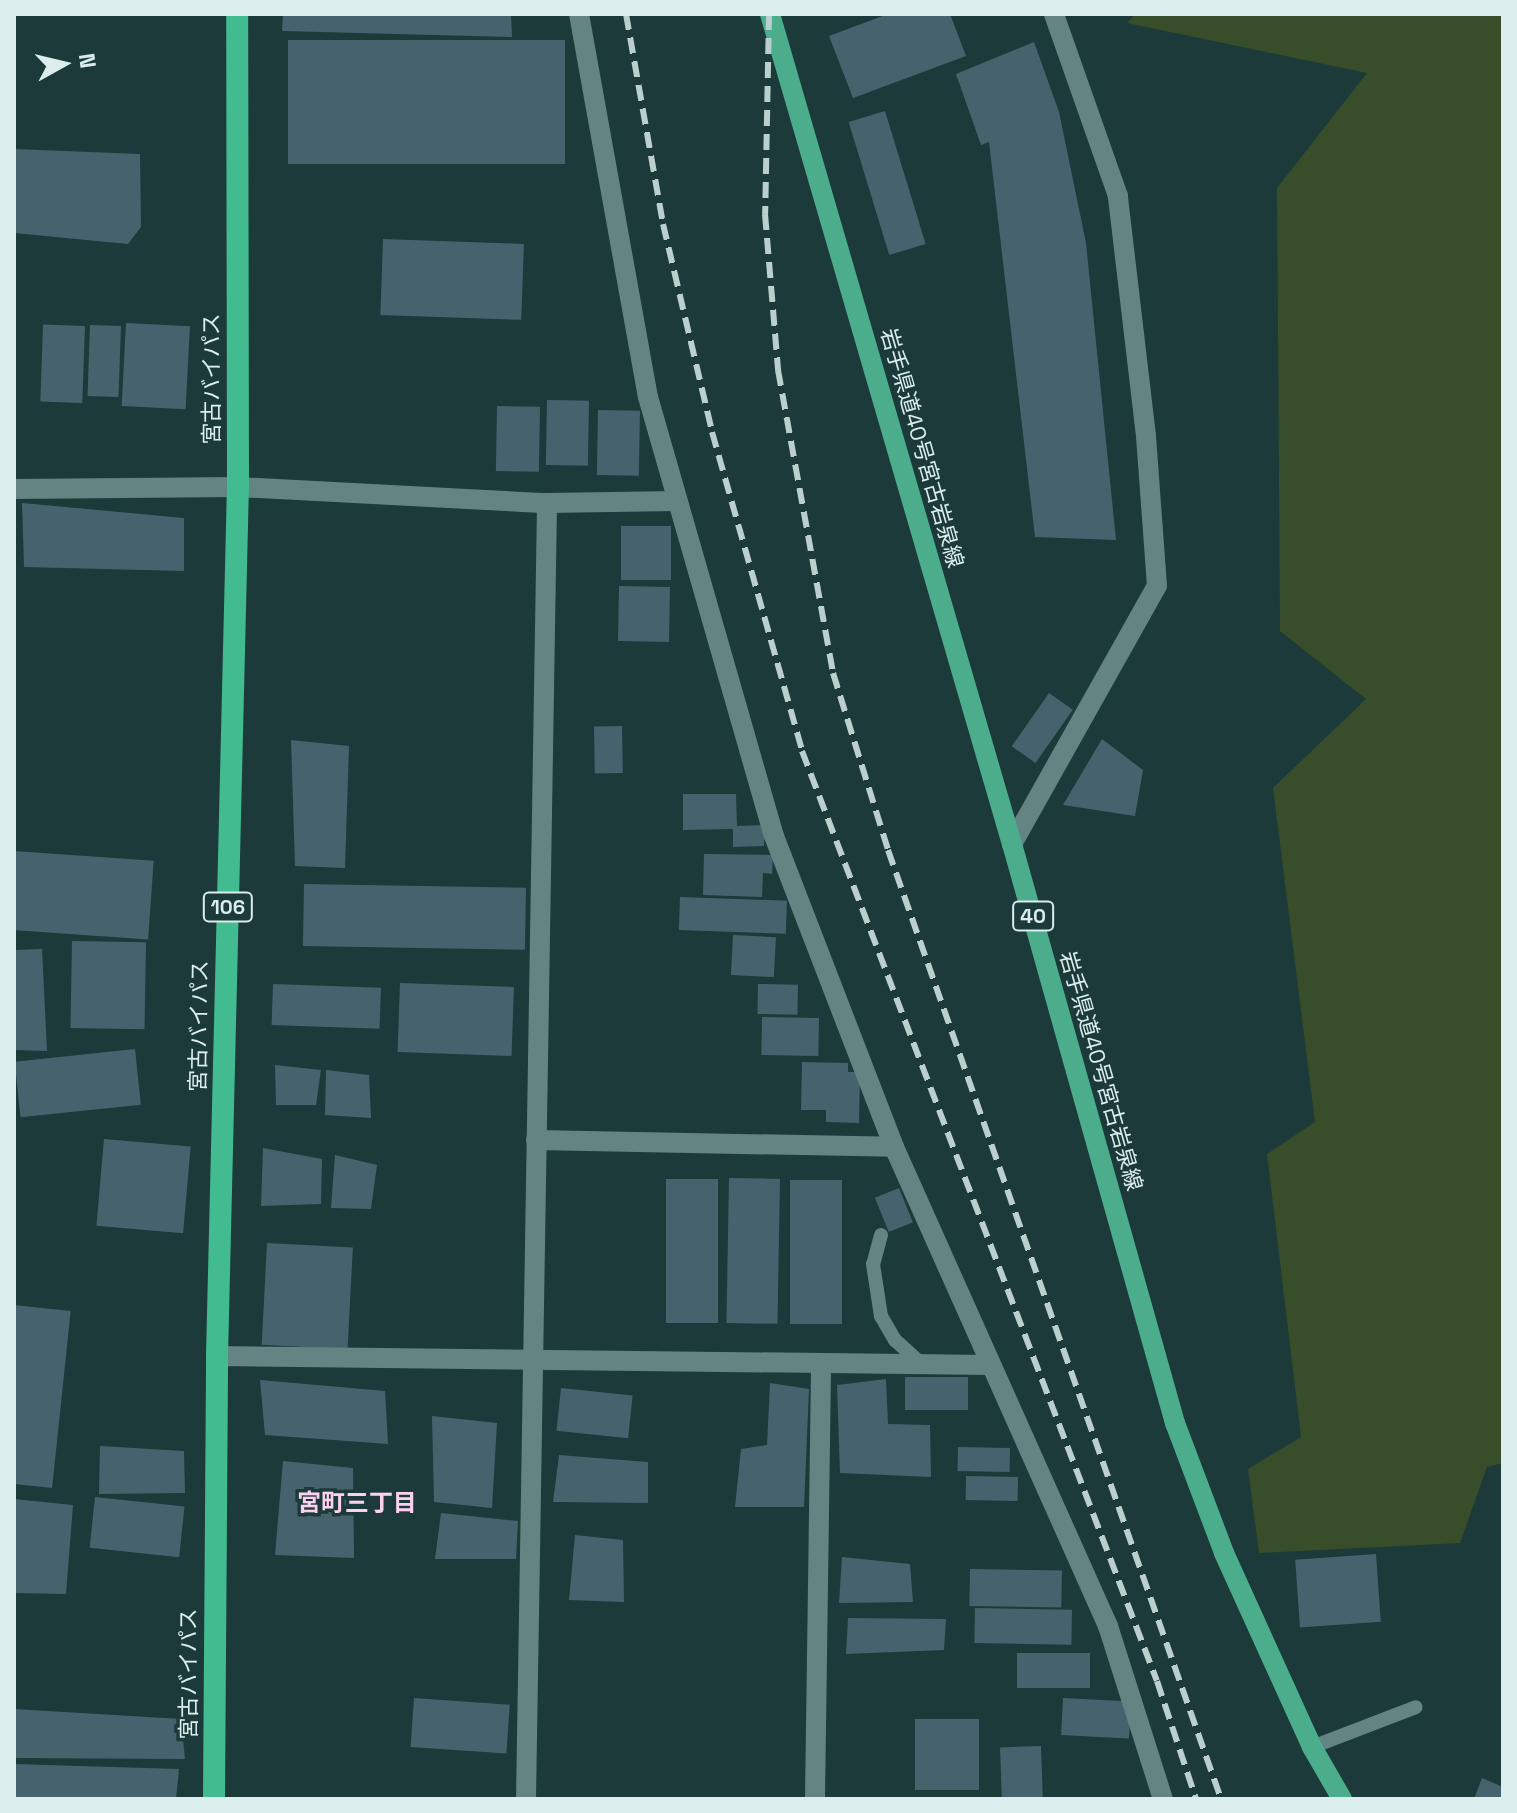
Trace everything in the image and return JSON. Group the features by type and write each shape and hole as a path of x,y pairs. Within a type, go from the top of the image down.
{"highway":[{"name":"宮古バイパス","path":"214,1799 217,1356 238,487 237,14"}],"main road":[{"name":"岩手県道40号宮古岩泉線","path":"770,14 1012,844 1175,1423 1224,1553 1312,1747 1342,1799"}],"street":[{"path":"579,14 648,397 774,836 894,1147 1108,1626 1163,1799"},
{"path":"1012,844 1157,586 1146,436 1118,196 1054,14"},
{"path":"14,489 238,487 547,503 676,501"},
{"path":"526,1799 547,503"},
{"path":"536,1140 894,1147"},
{"path":"217,1356 991,1365"},
{"path":"815,1799 821,1363"}],"lane":[{"path":"881,1235 873,1264 881,1316 895,1340 922,1364"},
{"path":"1312,1747 1416,1707"}],"green space":[{"path":"1135,14 1503,14 1503,1463 1487,1467 1460,1543 1259,1553 1248,1469 1301,1437 1267,1154 1315,1122 1273,788 1366,699 1280,631 1277,188 1367,73 1127,23"}],"building":[{"path":"283,14 511,14 512,37 282,31"},
{"path":"888,14 950,14 966,56 853,98 829,36"},
{"path":"288,40 565,40 565,164 288,164"},
{"path":"1034,42 1059,112 1086,243 1116,540 1035,537 989,142 981,145 956,74"},
{"path":"885,111 926,244 889,255 849,122"},
{"path":"14,149 140,154 141,227 128,244 14,233"},
{"path":"383,239 524,244 521,320 380,315"},
{"path":"126,323 190,326 186,409 122,406"},
{"path":"43,325 85,326 82,403 40,401"},
{"path":"90,325 121,326 119,397 88,396"},
{"path":"547,400 589,401 588,466 546,465"},
{"path":"497,406 540,407 539,472 496,471"},
{"path":"598,410 640,411 639,476 597,475"},
{"path":"22,503 184,518 184,571 24,567"},
{"path":"621,526 671,526 671,580 621,580"},
{"path":"619,586 670,587 669,642 618,641"},
{"path":"1049,693 1073,710 1035,763 1012,746"},
{"path":"594,726 622,726 623,773 595,773"},
{"path":"1102,739 1143,770 1135,816 1063,805"},
{"path":"291,740 349,746 345,868 295,866"},
{"path":"683,794 736,794 737,826 764,825 764,846 733,847 733,829 683,830"},
{"path":"14,851 154,861 148,940 14,930"},
{"path":"704,854 773,855 772,874 763,873 762,897 703,895"},
{"path":"304,884 526,888 525,950 303,946"},
{"path":"680,897 787,901 786,934 679,930"},
{"path":"733,935 776,937 774,977 731,975"},
{"path":"72,941 146,942 144,1029 70,1028"},
{"path":"42,949 47,1051 14,1050 14,950"},
{"path":"400,983 514,987 512,1056 398,1052"},
{"path":"273,984 381,988 380,1029 272,1025"},
{"path":"758,984 798,985 797,1015 757,1014"},
{"path":"762,1017 819,1018 818,1056 761,1055"},
{"path":"135,1049 141,1105 21,1117 15,1062"},
{"path":"802,1062 848,1063 848,1072 860,1072 859,1123 826,1122 826,1110 801,1110"},
{"path":"275,1065 321,1070 316,1105 276,1105"},
{"path":"326,1070 369,1075 371,1118 325,1115"},
{"path":"104,1139 191,1147 183,1233 96,1226"},
{"path":"263,1148 322,1159 321,1204 261,1206"},
{"path":"335,1155 377,1165 371,1209 331,1208"},
{"path":"729,1178 780,1179 777,1324 726,1323"},
{"path":"666,1179 718,1179 718,1323 666,1323"},
{"path":"790,1180 842,1180 842,1324 790,1324"},
{"path":"899,1188 913,1222 889,1232 875,1198"},
{"path":"267,1243 353,1248 348,1349 262,1345"},
{"path":"14,1305 71,1311 52,1488 14,1484"},
{"path":"905,1377 968,1377 968,1410 905,1410"},
{"path":"886,1379 888,1424 930,1425 931,1477 840,1473 837,1385"},
{"path":"260,1380 385,1391 388,1444 265,1435"},
{"path":"770,1383 809,1389 804,1507 735,1507 741,1449 767,1445"},
{"path":"561,1388 633,1396 628,1438 557,1431"},
{"path":"432,1416 497,1423 492,1508 434,1502"},
{"path":"100,1446 184,1451 185,1493 99,1494"},
{"path":"958,1447 1010,1448 1010,1472 958,1471"},
{"path":"559,1455 648,1462 648,1503 553,1502"},
{"path":"283,1461 353,1468 354,1558 275,1555"},
{"path":"966,1476 1018,1477 1018,1501 966,1500"},
{"path":"95,1497 185,1506 179,1557 90,1548"},
{"path":"14,1499 73,1505 66,1594 14,1593"},
{"path":"441,1513 518,1521 516,1559 435,1559"},
{"path":"575,1535 623,1540 624,1602 569,1600"},
{"path":"1376,1554 1381,1622 1300,1627 1295,1560"},
{"path":"842,1557 910,1564 913,1602 839,1603"},
{"path":"970,1569 1062,1571 1061,1608 969,1606"},
{"path":"975,1608 1072,1610 1071,1645 974,1643"},
{"path":"848,1618 946,1619 944,1650 846,1654"},
{"path":"1017,1653 1090,1653 1090,1688 1017,1688"},
{"path":"414,1698 510,1705 506,1754 411,1747"},
{"path":"1063,1698 1131,1702 1129,1739 1061,1735"},
{"path":"14,1709 181,1719 185,1759 14,1758"},
{"path":"915,1719 979,1719 979,1790 915,1790"},
{"path":"1041,1746 1043,1799 1002,1799 1000,1747"},
{"path":"14,1764 179,1769 176,1799 15,1799"},
{"path":"1482,1778 1503,1787 1503,1799 1474,1799"}],"railway":[{"path":"626,14 663,224 712,432 802,751 1157,1681 1196,1799"},
{"path":"769,14 765,214 778,370 833,673 888,850 1221,1799"}],"district":[{"name":"宮町三丁目","path":"357,1503"}]}
